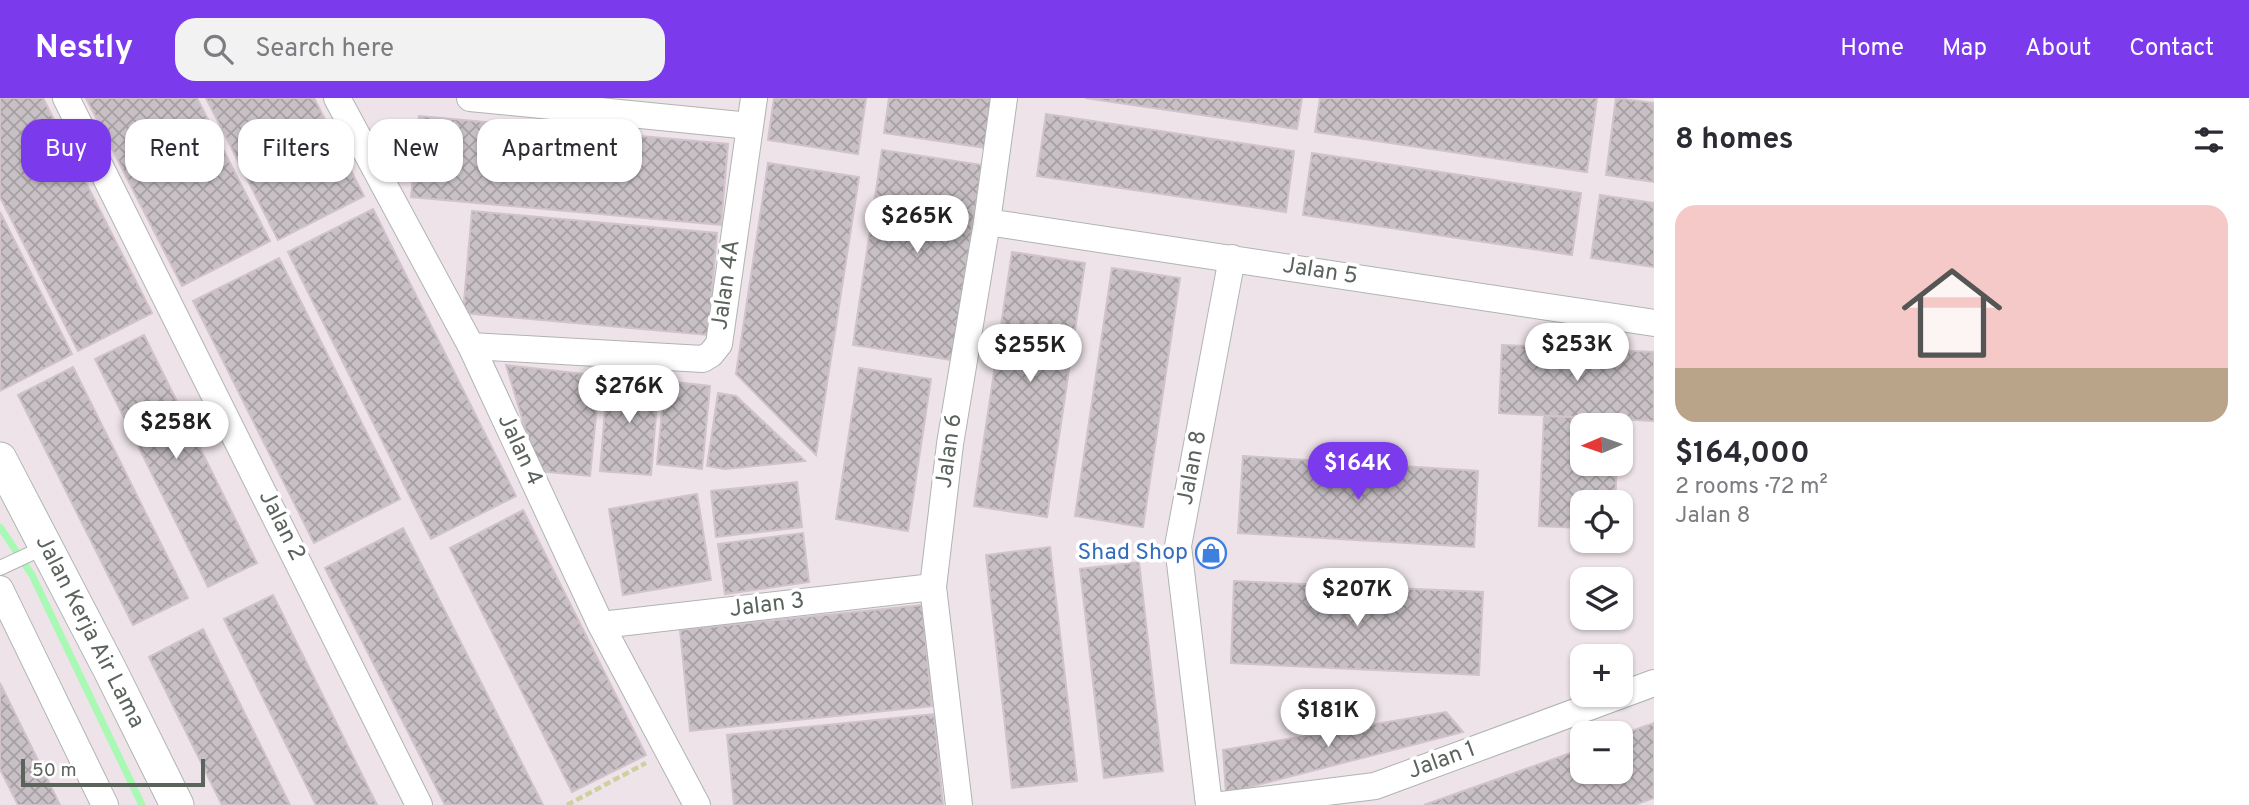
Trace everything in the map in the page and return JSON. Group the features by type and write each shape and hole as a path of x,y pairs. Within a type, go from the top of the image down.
{"street":[{"name":"Jalan 2","path":"65,98 419,805"},
{"name":"Jalan 4","path":"337,98 471,346 601,625 697,805"},
{"path":"470,98 750,127"},
{"name":"Jalan 4A","path":"471,346 703,359 711,354 719,344 754,98"},
{"name":"Jalan 6","path":"959,805 933,587 950,444 987,222 1004,98"},
{"name":"Jalan 5","path":"987,222 1654,323"},
{"name":"Jalan 8","path":"1209,805 1178,546 1231,258"},
{"name":"Jalan Kerja Air Lama","path":"0,459 177,805"},
{"name":"Jalan 3","path":"601,625 933,587"},
{"path":"0,589 105,805"},
{"name":"Jalan 1","path":"1222,805 1378,796 1654,683"}],"lane":[{"path":"0,568 45,547"}],"path":[{"path":"567,805 669,751"}],"building":[{"path":"0,98 43,98 54,119 21,119 21,182 86,182 152,313 78,351 0,197"},
{"path":"86,98 197,98 208,119 125,119 125,174 111,147 111,119 97,119"},
{"path":"206,98 314,98 325,119 238,119 238,161 224,134 224,119 217,119"},
{"path":"774,98 866,98 858,154 768,140"},
{"path":"889,98 993,98 986,148 884,133"},
{"path":"1085,98 1302,98 1297,129"},
{"path":"1320,98 1597,98 1587,172 1315,132"},
{"path":"1616,98 1654,103 1654,182 1606,175"},
{"path":"1046,114 1294,151 1286,212 1037,176"},
{"path":"419,116 452,119 419,119"},
{"path":"463,120 477,121 477,182 642,182 642,136 728,144 721,225 411,197 412,182 463,182"},
{"path":"882,150 982,165 952,360 853,345"},
{"path":"224,151 270,241 182,286 129,182 224,182"},
{"path":"1312,153 1581,193 1572,255 1303,215"},
{"path":"768,163 859,177 816,455 736,374"},
{"path":"354,176 364,196 278,240 249,182 354,182"},
{"path":"1600,195 1654,203 1654,267 1591,258"},
{"path":"373,209 516,496 431,539 288,252"},
{"path":"472,211 717,233 708,335 463,313"},
{"path":"0,212 72,354 0,391"},
{"path":"1012,252 1085,263 1047,517 974,506"},
{"path":"279,258 400,499 314,543 193,301"},
{"path":"1112,268 1180,278 1143,527 1075,516"},
{"path":"144,335 257,563 208,587 95,359"},
{"path":"1502,345 1654,352 1654,421 1633,420 1633,413 1570,413 1570,417 1499,413"},
{"path":"506,365 600,376 590,476 538,471"},
{"path":"73,367 188,598 133,625 18,395"},
{"path":"859,368 931,379 908,531 836,519"},
{"path":"608,374 659,379 651,475 600,471"},
{"path":"665,381 710,386 702,469 657,464"},
{"path":"718,393 736,396 805,461 725,469 707,466"},
{"path":"1544,416 1570,417 1570,476 1616,476 1616,490 1570,490 1570,527 1539,526"},
{"path":"1243,456 1478,471 1474,547 1238,533"},
{"path":"797,482 802,527 716,537 711,491"},
{"path":"697,494 711,580 623,595 609,509"},
{"path":"523,510 646,755 572,792 450,548"},
{"path":"403,528 543,805 445,805 325,568"},
{"path":"803,533 809,582 725,594 718,544"},
{"path":"1050,547 1077,781 1012,788 986,555"},
{"path":"1139,562 1163,771 1104,778 1080,569"},
{"path":"1234,581 1483,592 1479,675 1231,663"},
{"path":"273,595 377,805 316,805 224,619"},
{"path":"922,605 932,706 690,731 680,630"},
{"path":"203,629 290,805 222,805 149,657"},
{"path":"0,683 60,805 18,805 0,769"},
{"path":"1446,712 1463,732 1226,793 1223,750"},
{"path":"934,714 943,805 734,805 727,735"},
{"path":"1654,723 1654,798 1634,805 1424,805 1570,753 1570,784 1633,784 1633,730"}],"waterway":[{"path":"0,527 32,575 142,805"}],"place":[{"name":"Shad Shop","path":"1211,553"}]}
